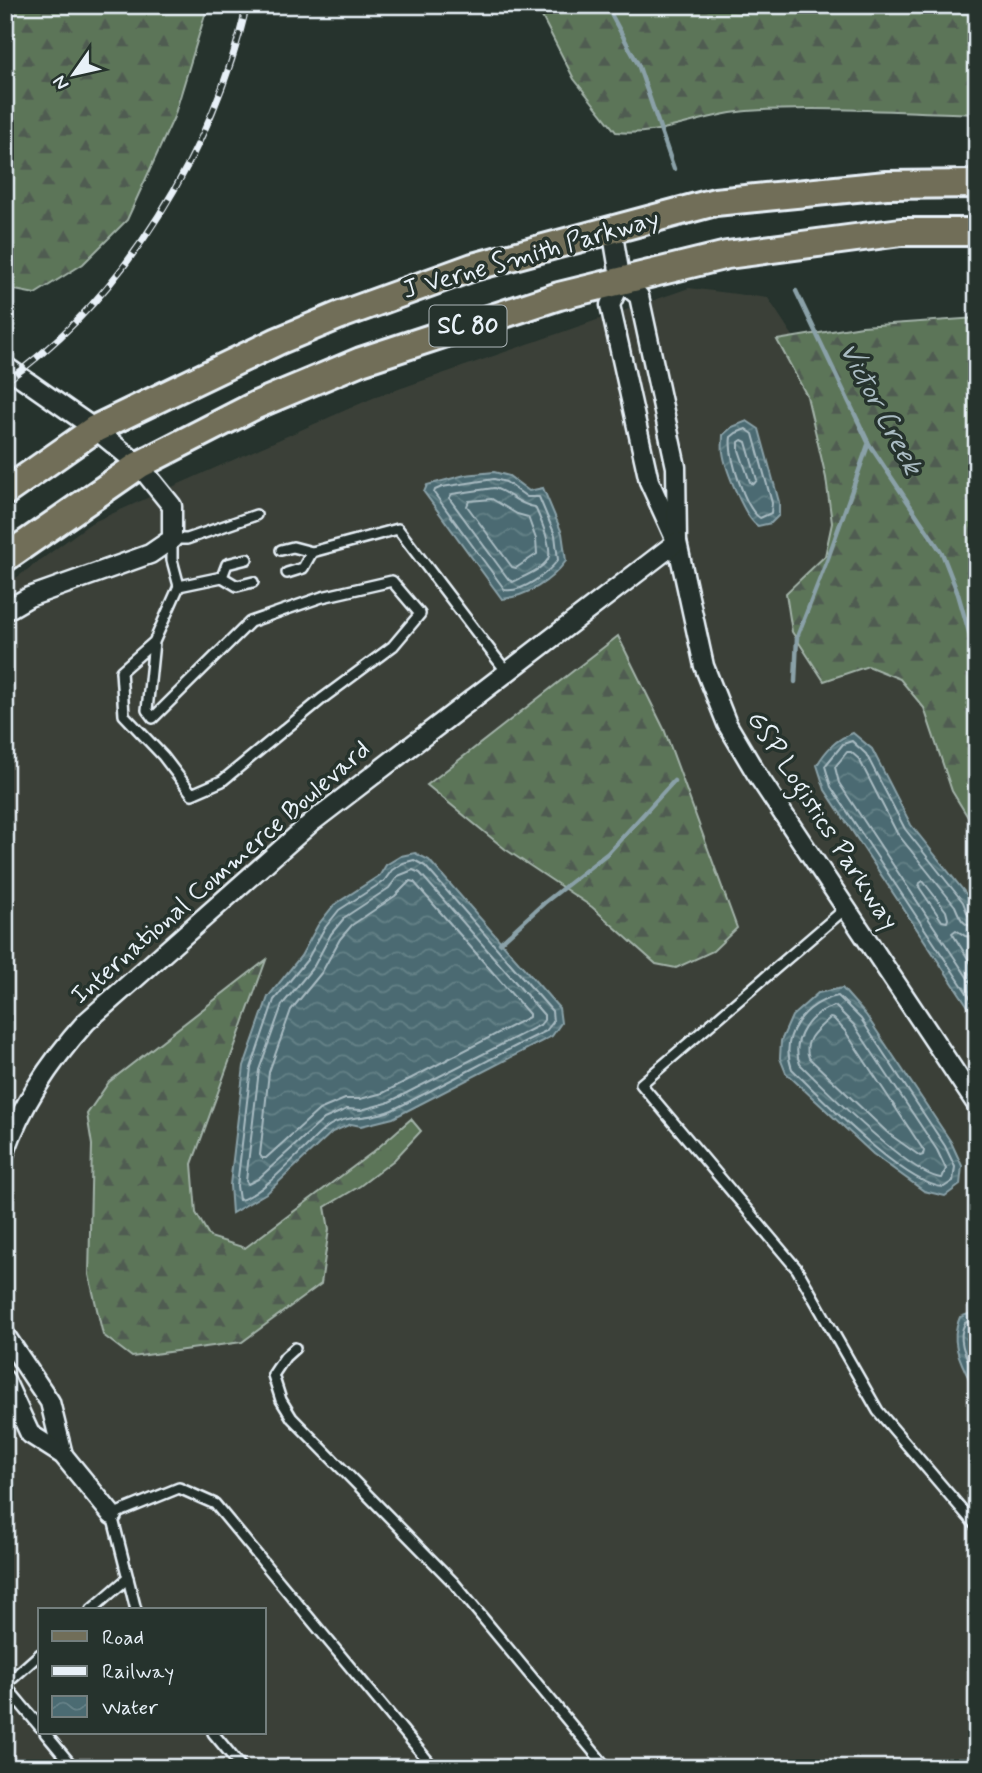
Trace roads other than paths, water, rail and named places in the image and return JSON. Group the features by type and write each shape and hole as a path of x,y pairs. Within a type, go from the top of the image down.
{"main road":[{"name":"J Verne Smith Parkway","path":"5,492 95,429 278,341 473,267 715,202 886,185 977,184"},
{"name":"J Verne Smith Parkway","path":"5,558 139,465 256,405 361,360 559,296 727,255 901,232 977,232"}],"street":[{"name":"GSP Logistics Parkway","path":"612,229 621,282 610,305 649,481 677,542"},
{"name":"GSP Logistics Parkway","path":"621,282 639,296 676,467 677,542 704,666 727,724 756,773 977,1105"},
{"path":"5,366 95,429 139,465 172,506 172,539 150,554 29,597 5,611"},
{"name":"International Commerce Boulevard","path":"5,1152 32,1095 57,1056 86,1022 312,822 677,542"},
{"path":"5,1335 50,1402 63,1455"},
{"path":"5,1380 30,1434 63,1455 112,1515"}],"lane":[{"path":"154,642 121,671 124,716 163,756 192,794 222,781 323,698 393,646 420,614 392,581 322,597 250,622 153,718 147,710 154,642 179,586 172,560 172,539 187,539 256,515"},
{"path":"281,550 293,547 312,552 398,529 506,671"},
{"path":"287,573 303,569 312,552"},
{"path":"222,577 227,564 247,559"},
{"path":"179,586 222,577 237,586 253,582"},
{"path":"846,908 641,1084 797,1269 878,1411 977,1527"},
{"path":"295,1348 273,1375 281,1400 292,1418 454,1583 607,1768"},
{"path":"136,1608 112,1515 179,1488 215,1504 434,1768"},
{"path":"93,1608 128,1578"},
{"path":"38,1656 5,1685 38,1725"},
{"path":"46,1734 74,1768"},
{"path":"214,1734 242,1768"}],"water":[{"path":"747,421 759,429 779,502 779,515 771,523 758,526 747,514 736,492 723,450 723,435 732,427"},
{"path":"494,472 509,476 529,491 543,488 562,533 566,561 538,586 521,595 502,599 424,492 427,485 465,475"},
{"path":"853,733 872,749 911,825 970,899 977,922 977,1020 825,790 817,765 841,738"},
{"path":"415,853 429,860 559,1008 561,1023 552,1036 393,1118 361,1126 351,1124 332,1132 268,1192 232,1213 230,1185 244,1066 268,997 301,956 318,925 334,905 380,875 386,865 401,856"},
{"path":"842,988 866,1015 951,1142 962,1166 960,1185 945,1196 924,1191 873,1154 786,1073 780,1058 781,1041 792,1016 818,993"},
{"path":"977,1311 977,1395 959,1357 955,1337 960,1317"}],"waterway":[{"name":"Victor Creek","path":"606,5 638,64 674,169"},
{"name":"Victor Creek","path":"796,291 869,444 942,553 958,594 977,660"},
{"path":"795,682 797,637 868,445"},
{"path":"500,943 544,903 608,853 674,781"}],"railway":[{"path":"5,382 49,347 90,307 126,263 159,215 188,165 212,113 232,59 247,5"}]}
